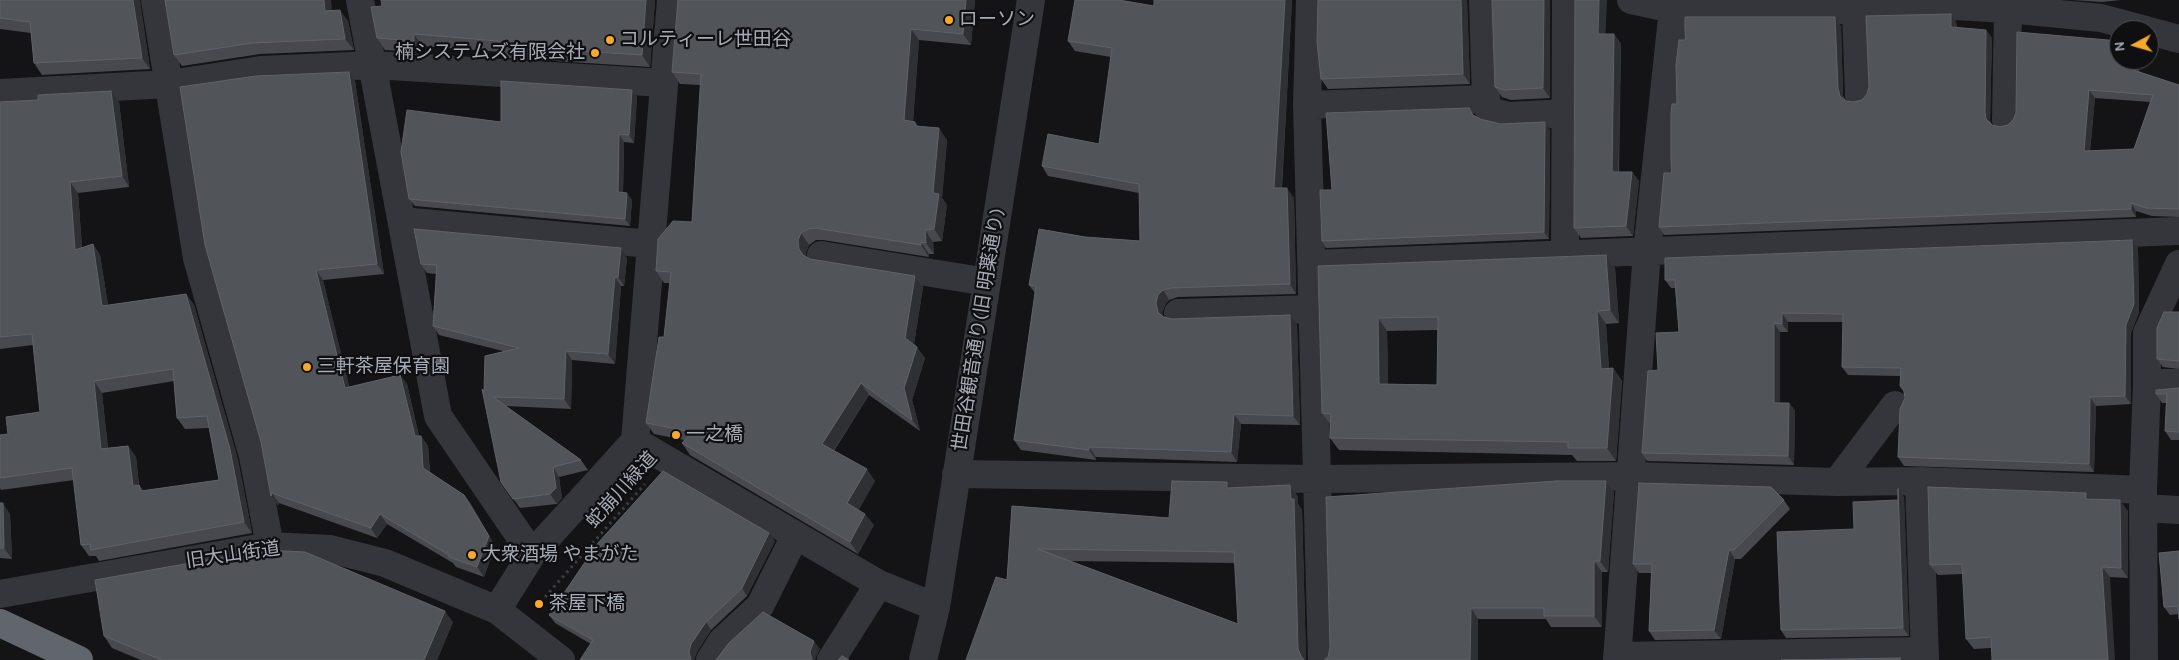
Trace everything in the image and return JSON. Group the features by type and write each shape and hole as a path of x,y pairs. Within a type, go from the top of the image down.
{"highway":[{"path":"0,622 79,660"}],"street":[{"path":"155,0 197,258 253,456 270,546"},
{"path":"360,0 374,65 438,416 532,554"},
{"path":"497,610 532,554 635,440 671,0"},
{"name":"世田谷観音通り(旧 明薬通り)","path":"923,660 936,607 1031,0"},
{"path":"1310,0 1307,105 1313,264 1322,660"},
{"path":"1483,0 1486,99 1489,111 1509,116 1566,113"},
{"path":"1565,255 1566,0"},
{"path":"1631,0 1681,6 1808,6 1856,10 1954,3 2008,9 2100,9 2125,20"},
{"path":"1681,6 1647,251 1617,658 1925,655 1919,481"},
{"path":"2006,120 2008,9"},
{"path":"1856,10 1859,95"},
{"path":"2159,33 2179,39"},
{"path":"0,93 169,84 260,70 374,65 663,83"},
{"path":"1307,105 1486,99"},
{"path":"402,221 650,244"},
{"path":"1313,264 2179,231"},
{"path":"821,255 987,282"},
{"path":"2144,660 2143,499 2147,333 2179,264"},
{"path":"1178,314 1314,309"},
{"path":"2147,382 2179,383"},
{"path":"1836,482 1895,405"},
{"path":"635,440 667,461 878,584 936,607"},
{"path":"956,474 1317,479 1631,476 1836,482 1919,481 2143,499 2179,510"},
{"path":"710,660 722,641 760,606 795,536"},
{"name":"旧大山街道","path":"0,594 270,546 330,549 385,563 497,610 561,660"},
{"path":"831,660 878,584"}],"path":[{"name":"蛇崩川緑道","path":"524,632 539,604 656,471 667,461"}],"building":[{"path":"0,0 133,0 142,58 34,63 30,22 0,18"},
{"path":"165,0 324,0 325,11 340,10 345,39 252,43 174,55"},
{"path":"381,0 646,0 642,55 498,46 498,41 414,34 414,41 377,38 371,7 382,6"},
{"path":"678,0 966,0 963,34 911,29 904,120 915,122 915,126 939,128 933,193 939,194 934,229 925,230 926,243 921,242 921,245 815,228 801,233 798,240 799,249 803,255 810,259 915,276 905,338 917,347 904,388 912,420 861,383 822,444 867,469 847,503 865,514 850,542 682,443 692,432 646,423 659,337 664,337 671,272 656,271 658,239 673,221 692,222 701,74 672,72"},
{"path":"1075,0 1119,0 1154,6 1154,0 1285,0 1274,188 1287,188 1290,284 1171,288 1163,290 1158,295 1156,303 1158,312 1163,317 1172,319 1290,315 1293,416 1234,414 1231,452 1089,447 1089,450 1014,440 1036,286 1029,285 1039,229 1085,237 1140,241 1139,184 1042,166 1048,134 1099,144 1112,48 1068,41"},
{"path":"1318,0 1461,0 1463,74 1321,79 1317,42"},
{"path":"1492,0 1544,0 1543,88 1504,90 1495,87"},
{"path":"1575,0 1599,0 1598,34 1614,34 1612,172 1632,172 1626,226 1574,228"},
{"path":"1951,14 1951,27 1986,30 1986,119 1992,125 2000,127 2008,125 2016,113 2017,32 2109,40 2109,70 2133,70 2179,85 2179,209 2146,208 2131,203 2131,209 1659,227 1664,173 1671,173 1671,114 1672,104 1677,104 1676,65 1679,40 1685,40 1685,17 1835,17 1840,96 1846,101 1862,100 1867,94 1869,87 1866,16","holes":["2089,90 2153,95 2134,149 2084,151"]},
{"path":"349,72 377,264 316,270 345,388 400,375 415,436 421,436 423,468 464,495 489,536 477,567 449,557 449,555 380,514 371,528 272,493 271,496 261,442 205,245 180,87 256,76"},
{"path":"501,81 632,90 629,135 619,134 618,192 627,193 625,219 409,199 401,152 407,110 501,122"},
{"path":"111,91 122,176 70,182 75,250 93,244 102,306 186,294 230,449 244,522 91,550 90,544 81,545 72,468 0,478 0,435 8,434 6,417 40,412 32,334 0,337 0,102 38,100 38,95","holes":["173,369 177,418 207,416 219,480 141,491 139,485 133,486 128,446 101,449 94,381"]},
{"path":"1469,108 1473,115 1480,119 1500,124 1545,122 1544,232 1322,241 1320,190 1332,190 1326,113"},
{"path":"414,229 621,248 618,277 615,277 608,354 566,351 564,399 493,397 581,460 553,467 556,488 550,494 513,499 501,482 482,389 484,391 485,356 519,348 433,326 437,265 421,264"},
{"path":"2132,240 2134,304 2126,325 2125,396 2090,397 2089,464 1898,457 1900,409 1905,398 1904,391 1900,386 1901,368 1842,367 1843,314 1782,313 1782,324 1774,323 1774,403 1789,403 1788,456 1642,453 1648,371 1658,370 1656,333 1679,332 1675,280 1665,280 1665,258"},
{"path":"1606,255 1610,310 1597,311 1601,369 1613,368 1607,448 1568,448 1568,442 1330,438 1331,414 1322,413 1318,266","holes":["1438,317 1437,385 1379,384 1378,318"]},
{"path":"2164,312 2179,312 2179,361 2157,359 2157,328"},
{"path":"2179,388 2179,432 2165,431 2167,394 2156,394 2156,390"},
{"path":"663,471 769,533 742,588 706,622 691,644 689,652 691,660 580,660 593,640 549,615 598,543"},
{"path":"1172,481 1227,482 1227,488 1290,485 1291,499 1294,499 1298,649 1304,660 966,660 996,577 1007,580 1012,506 1169,518","holes":["1038,549 1234,552 1238,624"]},
{"path":"1557,481 1606,481 1600,561 1594,561 1594,616 1544,616 1544,608 1471,608 1470,660 1324,660 1328,657 1330,648 1326,497"},
{"path":"1639,483 1771,487 1784,500 1734,550 1729,550 1714,630 1649,631 1652,564 1633,564"},
{"path":"1928,487 2086,493 2086,499 2120,500 2121,568 2102,567 2108,660 1992,660 1991,637 1966,639 1962,564 1930,565"},
{"path":"1898,489 1903,628 1781,630 1777,532 1854,529 1853,502 1898,500"},
{"path":"0,503 3,503 4,548 0,548"},
{"path":"263,550 305,552 445,611 424,660 162,660 104,636 95,580"},
{"path":"2179,551 2179,619 2178,606 2164,607 2159,553"},
{"path":"763,612 814,641 810,652 812,660 716,660 729,643"},
{"path":"842,656 849,660 838,660"},
{"path":"1900,658 1900,660 1781,660"}],"place":[{"name":"ローソン","path":"949,20"},
{"name":"コルティーレ世田谷","path":"610,40"},
{"name":"楠システムズ有限会社","path":"595,53"},
{"name":"三軒茶屋保育園","path":"307,367"},
{"name":"一之橋","path":"676,435"},
{"name":"大衆酒場 やまがた","path":"472,555"},
{"name":"茶屋下橋","path":"539,604"}]}
